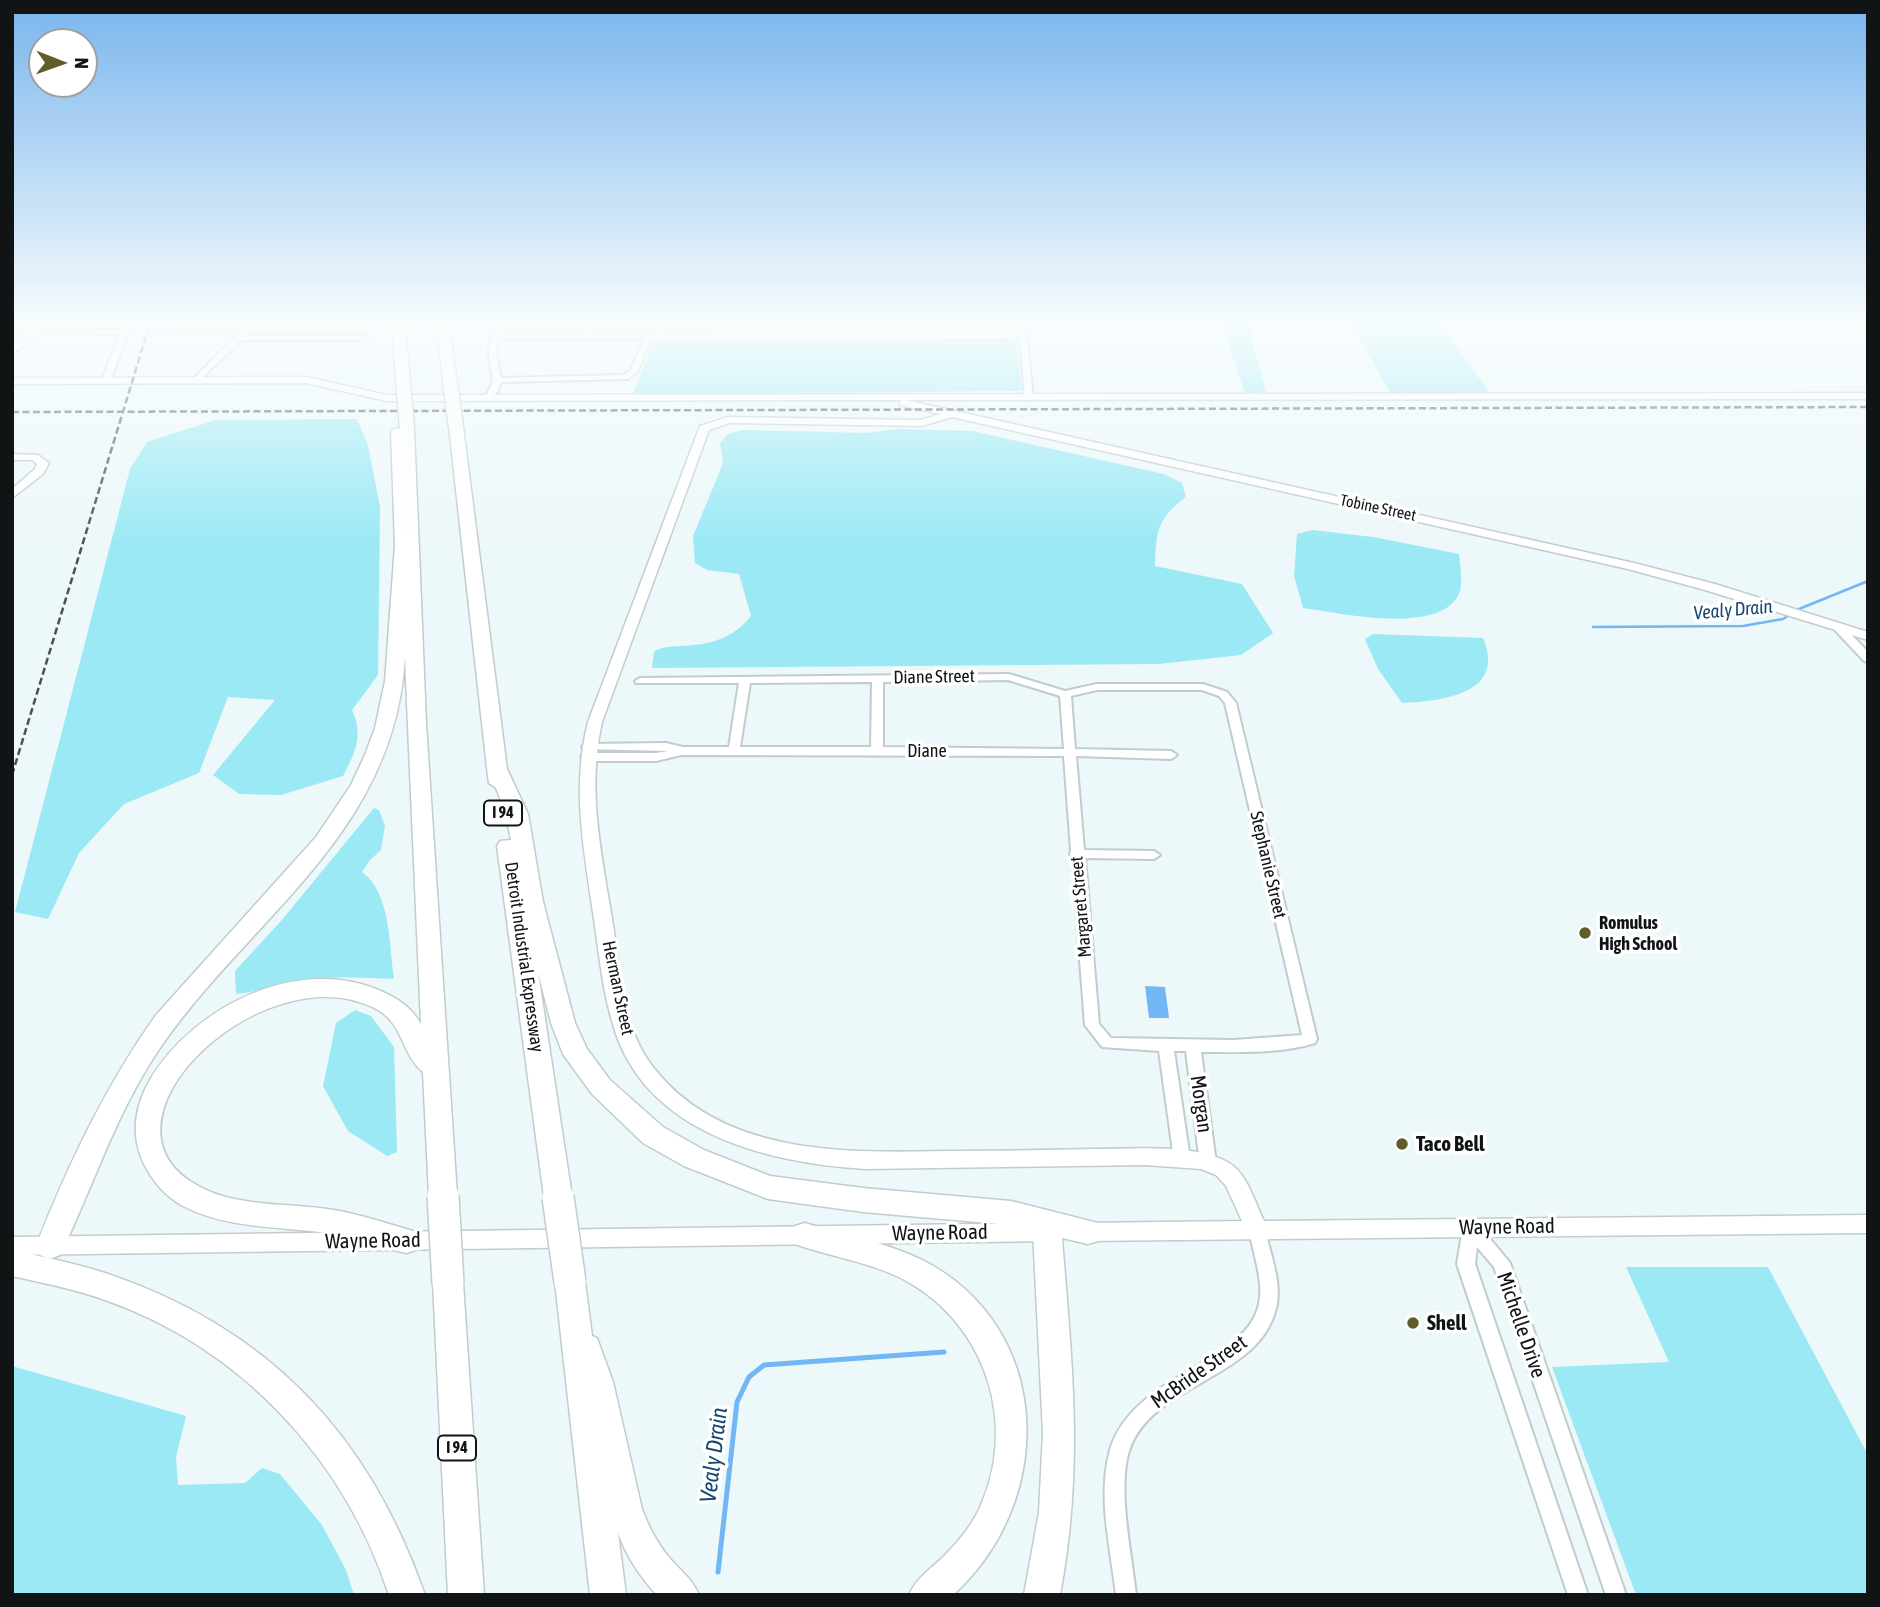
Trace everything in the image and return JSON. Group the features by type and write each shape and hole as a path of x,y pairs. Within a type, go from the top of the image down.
{"highway":[{"name":"I 94","path":"404,395 416,723 466,1595"},
{"name":"Detroit Industrial Expressway","path":"452,395 497,768 576,1325 608,1595"},
{"path":"50,1245 101,1122 142,1052 165,1022 324,842 355,795 375,755 385,728 394,681 402,545 398,431 407,428"},
{"path":"497,768 517,814 532,902 563,1023 576,1054 601,1087 653,1135 694,1158 768,1187 863,1200 1011,1213 1087,1232"},
{"path":"406,1241 335,1222 222,1207 199,1200 168,1178 157,1161 150,1142 149,1112 161,1082 174,1063 204,1032 248,1006 307,990 348,990 382,1001 405,1020 413,1034 418,1052 435,1068"},
{"path":"1042,1595 1056,1510 1059,1461 1059,1394 1047,1232"},
{"path":"805,1235 906,1267 926,1277 971,1314 986,1335 1000,1363 1011,1398 1013,1426 1012,1455 1004,1487 992,1517 973,1549 950,1576 926,1595"},
{"path":"12,1263 128,1294 223,1343 265,1377 299,1409 340,1459 372,1509 401,1573 407,1595"},
{"path":"576,1325 599,1379 626,1516 659,1572 682,1595"}],"street":[{"path":"374,395 387,398 1868,396"},
{"path":"488,398 491,395"},
{"name":"Tobine Street","path":"884,398 1641,569 1868,636"},
{"name":"Herman Street","path":"951,414 922,423 820,420 715,422 704,428 699,437 606,691 587,752 584,791 586,812 622,1020 629,1041 653,1079 672,1098 700,1118 735,1136 772,1149 831,1159 1182,1159 1208,1163 1223,1169 1234,1180 1257,1230"},
{"path":"12,457 34,457 43,463 39,472 12,495"},
{"path":"1838,627 1868,659"},
{"name":"Diane Street","path":"640,681 1009,677 1065,694 1090,687 1146,686 1203,687 1223,694"},
{"path":"877,678 877,750"},
{"path":"734,751 746,680"},
{"name":"Margaret Street","path":"1065,694 1092,1025 1107,1043 1287,1043 1310,1039"},
{"name":"Stephanie Street","path":"1223,694 1230,703 1237,729 1310,1039"},
{"name":"Diane","path":"587,752 656,757 681,751 877,750 1171,755"},
{"path":"1076,854 1154,855"},
{"name":"Morgan","path":"1179,1045 1182,1159"},
{"name":"Morgan","path":"1179,1045 1208,1163"},
{"name":"Wayne Road","path":"12,1246 1868,1224"},
{"name":"Michelle Drive","path":"1471,1228 1466,1266 1578,1595"},
{"name":"Michelle Drive","path":"1471,1228 1501,1263 1616,1595"},
{"name":"McBride Street","path":"1126,1595 1116,1488 1120,1450 1128,1431 1148,1407 1231,1354 1259,1329 1268,1305 1268,1289 1257,1230"}],"shaded area":[{"path":"1391,395 1492,396 1392,396"},
{"path":"357,419 368,445 380,507 378,675 352,710 358,736 343,776 281,795 239,794 213,775 275,700 228,697 199,773 124,804 79,853 48,919 15,912 130,469 147,442 215,420"},
{"path":"898,429 972,431 1164,474 1182,483 1186,497 1169,512 1160,527 1155,566 1242,584 1273,633 1241,655 1159,664 652,668 654,652 657,650 720,639 736,630 751,616 739,574 707,570 695,563 693,536 723,463 720,443 728,434 743,430 866,433"},
{"path":"1313,530 1373,537 1459,554 1460,592 1447,608 1430,615 1409,618 1363,617 1303,608 1294,576 1297,534"},
{"path":"1373,634 1483,638 1488,657 1486,672 1478,683 1466,691 1435,700 1402,703 1378,669 1365,639"},
{"path":"374,808 379,810 385,826 381,850 362,872 379,893 384,906 394,979 319,978 236,994 235,971 281,921"},
{"path":"1145,986 1165,987 1169,1018 1149,1018"},
{"path":"355,1010 371,1016 394,1047 397,1152 387,1156 348,1131 323,1086 336,1023"},
{"path":"1626,1267 1768,1267 1868,1455 1868,1595 1636,1595 1552,1367 1669,1362"},
{"path":"12,1366 186,1416 176,1457 178,1485 245,1483 262,1468 280,1474 322,1525 346,1570 354,1595 12,1595"}],"waterway":[{"name":"Vealy Drain","path":"1593,627 1743,626 1783,619 1799,609 1868,581"},
{"name":"Vealy Drain","path":"718,1572 737,1402 749,1377 764,1365 944,1352"}],"railway":[{"path":"123,412 128,395"},
{"path":"123,412 1868,407"},
{"path":"12,412 123,412"},
{"path":"12,775 123,412"}],"place":[{"name":"Romulus High School","path":"1585,933"},
{"name":"Taco Bell","path":"1402,1144"},
{"name":"Shell","path":"1413,1323"}]}
